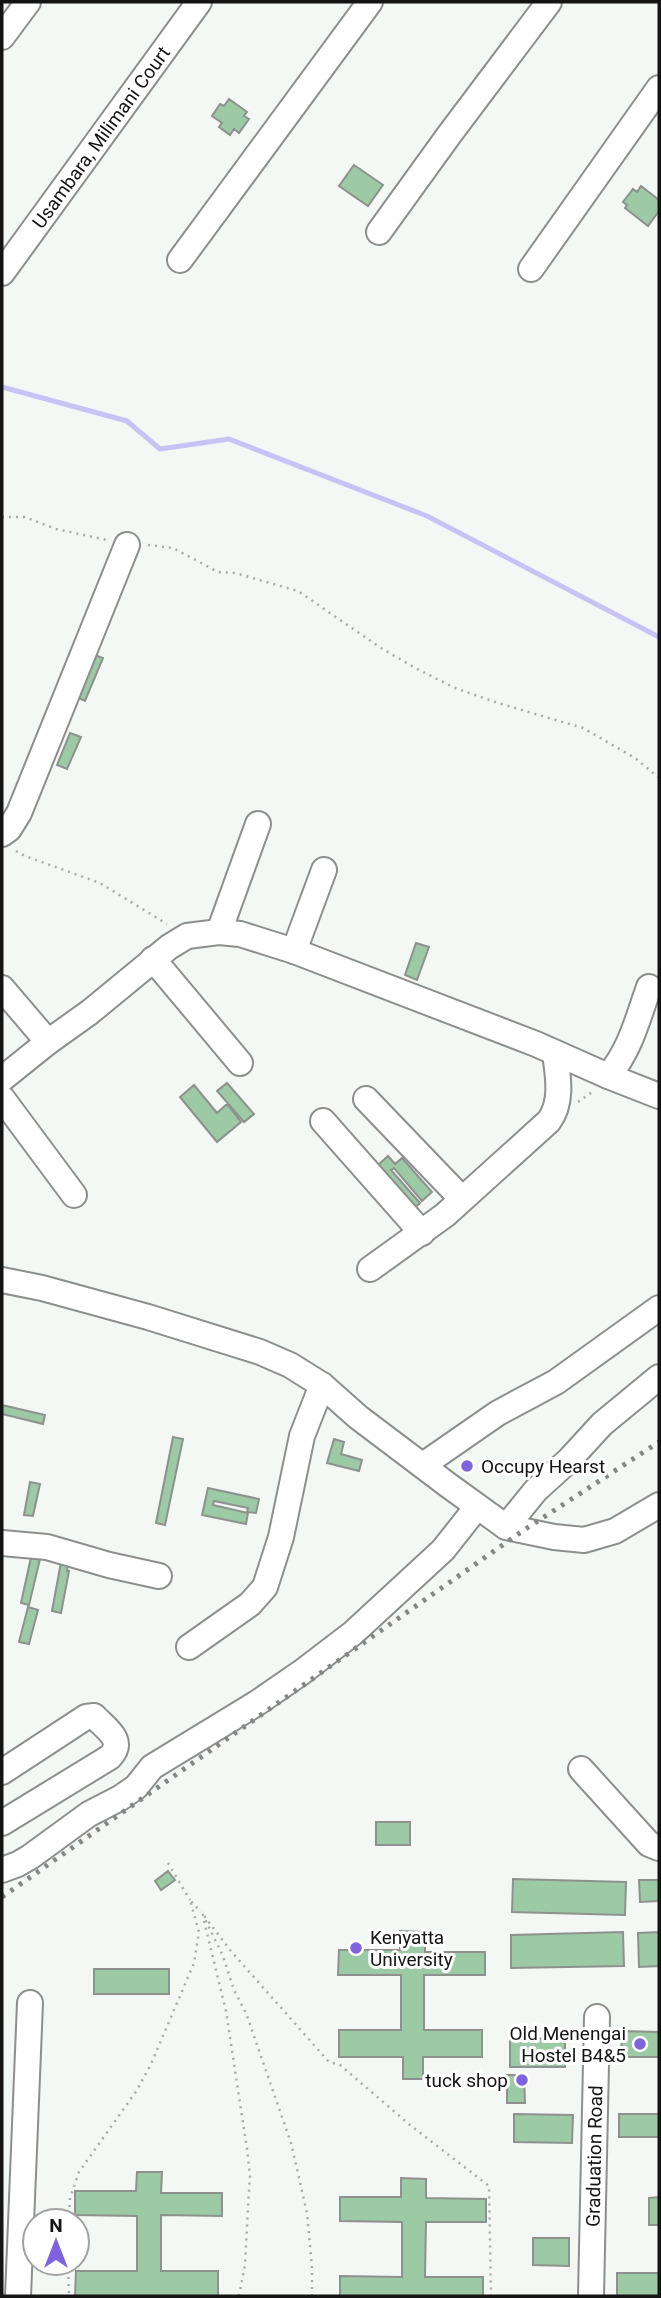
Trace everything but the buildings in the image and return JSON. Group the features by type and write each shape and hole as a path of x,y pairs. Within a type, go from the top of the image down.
{"street":[{"path":"2,37 28,2"},
{"name":"Usambara, Milimani Court","path":"2,273 199,2"},
{"path":"180,260 370,2"},
{"path":"379,232 549,2"},
{"path":"531,269 659,88"},
{"path":"8,841 9,829 19,813 127,545"},
{"path":"219,932 258,824"},
{"path":"294,951 324,870"},
{"path":"2,1079 90,1012 153,959 187,936 219,932 240,934 294,951 659,1096"},
{"path":"153,959 240,1063"},
{"path":"608,1076 618,1065 628,1046 649,987"},
{"path":"2,988 48,1042"},
{"path":"370,1269 422,1233 549,1121 555,1112 558,1085 555,1053"},
{"path":"2,1098 74,1195"},
{"path":"366,1098 462,1199"},
{"path":"323,1121 422,1233"},
{"path":"2,1283 73,1296 260,1352 290,1365 321,1385 358,1417 506,1527 584,1540 615,1531 659,1505"},
{"path":"423,1465 498,1413 556,1382 659,1308"},
{"path":"506,1527 536,1490 569,1460 602,1424 659,1377"},
{"path":"189,1647 250,1604 265,1587 281,1537 302,1436 321,1385"},
{"path":"2,1870 18,1864 89,1814 120,1798 136,1787 152,1767 257,1703 312,1664 352,1633 443,1550 477,1507"},
{"path":"2,1543 47,1548 159,1576"},
{"path":"2,1772 86,1717 94,1716 115,1738 117,1744 110,1757 2,1823"},
{"path":"581,1769 649,1844 659,1848"},
{"path":"18,2296 30,2003"},
{"name":"Graduation Road","path":"591,2296 597,2017"}],"path":[{"path":"2,517 25,517 56,529 127,545 161,545 173,548 218,572 235,573 298,591 418,670 455,688 583,728 635,758 659,778"},
{"path":"8,841 25,856 100,884 187,936"},
{"path":"555,1112 587,1096 608,1076"},
{"path":"168,1863 190,1900 229,1950 329,2062 340,2066 489,2186 491,2296"},
{"path":"70,2207 79,2172 137,2090 151,2064 194,1963 199,1933 190,1900"},
{"path":"202,1913 226,2011 250,2176 245,2265 239,2296"},
{"path":"202,1913 246,2013 291,2143 307,2213 312,2296"},
{"path":"68,2277 69,2296"}],"waterway":[{"path":"2,387 127,421 160,449 229,439 427,516 659,637"}],"railway":[{"path":"2,1897 524,1530 659,1442"}],"place":[{"name":"Occupy Hearst","path":"467,1466"},
{"name":"Kenyatta University","path":"356,1948"},
{"name":"Old Menengai Hostel B4&5","path":"640,2044"},
{"name":"tuck shop","path":"522,2080"}]}
